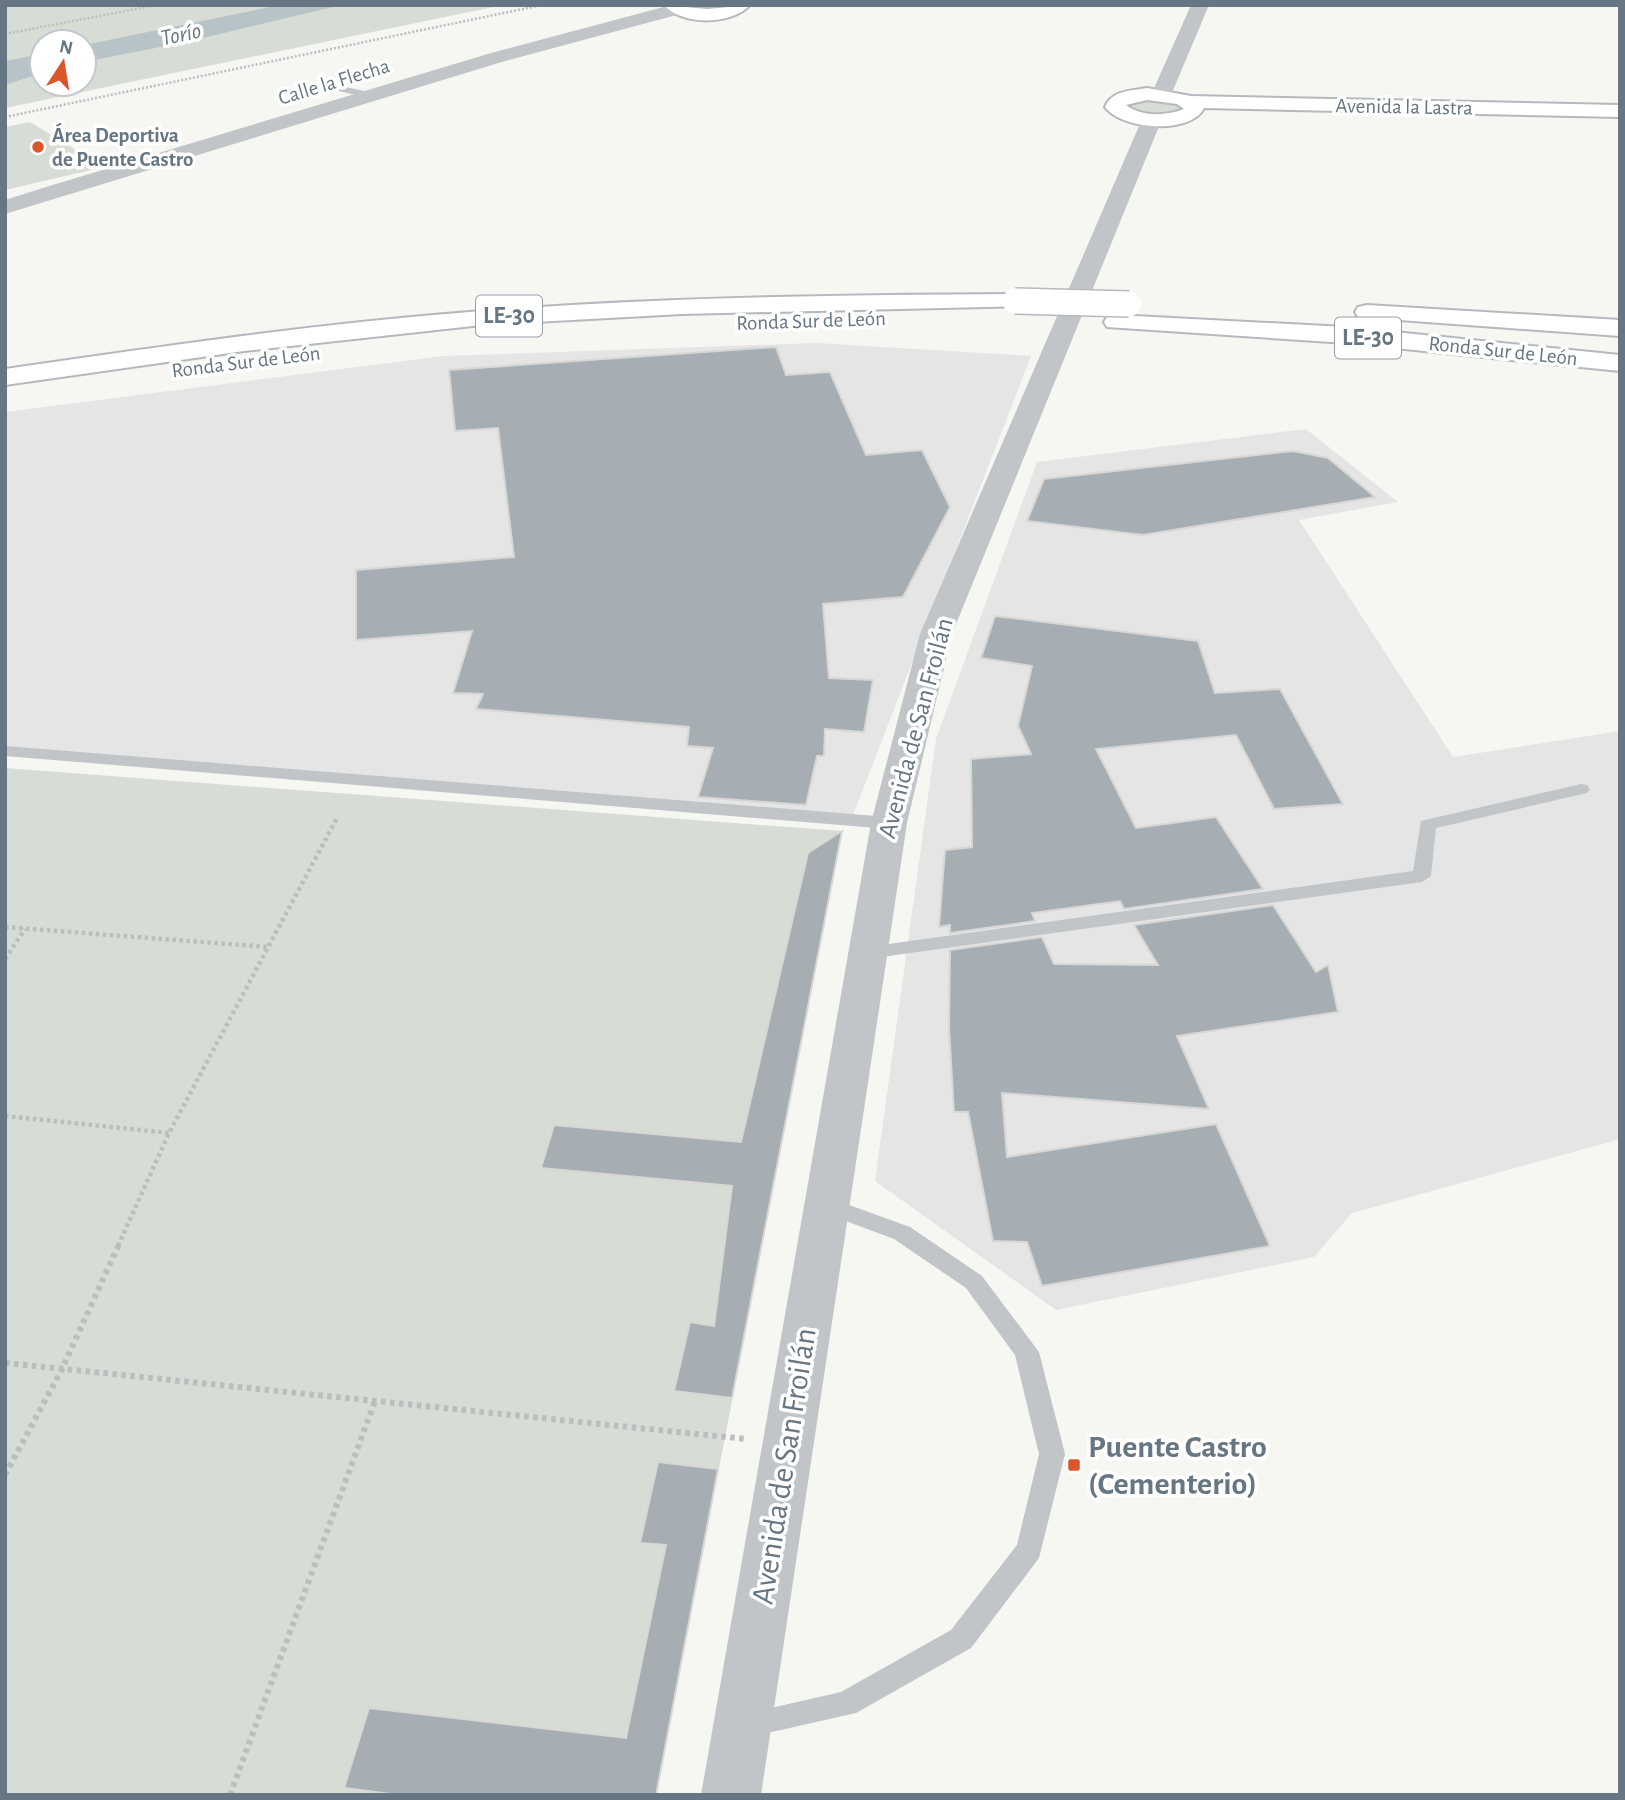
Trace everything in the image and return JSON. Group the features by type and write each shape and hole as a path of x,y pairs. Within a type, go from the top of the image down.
{"main road":[{"path":"676,7 710,13 734,10 741,5"},
{"path":"1134,95 1161,95 1191,107 1168,119 1152,119 1120,111 1115,107 1117,102 1134,95"},
{"name":"Avenida la Lastra","path":"1191,107 1620,111"},
{"name":"Avenida la Lastra","path":"1191,107 1620,120"},
{"name":"Ronda Sur de León","path":"5,377 196,349 482,318 834,302 1347,323 1620,363"},
{"path":"1208,309 1310,309"},
{"name":"Ronda Sur de León","path":"1122,313 1208,309 1463,328 1620,345"},
{"name":"Ronda Sur de León","path":"5,397 246,360 488,337 1013,310"},
{"path":"1347,323 1620,328"},
{"path":"1347,323 1620,382"}],"street":[{"path":"1161,95 1200,5"},
{"name":"Calle la Flecha","path":"5,207 370,95 676,7"},
{"name":"Avenida de San Froilán","path":"731,1795 888,823 936,634 1102,244 1152,119"}],"lane":[{"path":"337,88 370,95"},
{"path":"5,751 888,823"},
{"path":"867,954 1422,876 1427,825 1581,789"},
{"path":"742,1726 846,1704 961,1639 1029,1550 1052,1454 1027,1352 974,1282 902,1233 827,1205"}],"path":[{"path":"5,33 148,5"},
{"path":"5,33 157,5"},
{"path":"5,117 542,5"},
{"path":"5,1475 62,1369 169,1133 337,818"},
{"path":"5,927 268,947"},
{"path":"5,959 25,929"},
{"path":"5,1116 169,1133"},
{"path":"5,1363 788,1443"},
{"path":"230,1795 375,1401"}],"shaded area":[{"path":"5,5 503,5 98,89 98,28 28,28 28,98 53,98 5,108"},
{"path":"1168,99 1185,108 1179,113 1165,116 1126,107 1129,101"},
{"name":"Área Deportiva de Puente Castro","path":"30,122 104,167 5,190 5,127"},
{"path":"816,343 1031,356 851,820 5,748 5,412 443,356"},
{"path":"1306,429 1398,502 1299,520 1453,757 1620,731 1620,1139 1352,1213 1314,1257 1056,1310 875,1181 936,739 1037,462"},
{"path":"5,768 842,831 656,1795 5,1795"}],"water":[{"name":"Torío","path":"280,5 341,5 186,42 98,59 98,42"},
{"path":"28,57 28,78 5,85 5,61"}],"building":[{"path":"776,347 786,375 830,372 866,455 922,450 950,507 903,597 823,604 829,678 873,680 864,732 825,729 824,756 817,756 806,805 698,797 713,748 687,746 689,727 476,709 483,694 453,693 472,631 356,640 356,570 514,557 498,428 455,431 449,370"},
{"path":"1293,451 1328,458 1375,497 1143,535 1027,521 1044,479"},
{"path":"995,616 1198,641 1215,693 1280,689 1343,804 1274,809 1236,735 1096,749 1136,828 1216,817 1263,889 1124,909 1120,901 1032,913 1035,921 950,933 950,925 939,927 945,850 972,847 971,759 1031,754 1018,726 1032,666 981,658"},
{"path":"842,831 732,1398 674,1391 690,1322 714,1326 732,1186 541,1168 554,1125 741,1142 808,853"},
{"path":"1273,905 1316,972 1328,965 1338,1012 1177,1036 1209,1109 1002,1093 1007,1157 1216,1124 1270,1246 1042,1286 1027,1242 993,1241 968,1112 954,1112 949,1028 950,950 1042,937 1054,964 1158,965 1134,925"},
{"path":"658,1462 718,1469 656,1795 399,1795 344,1788 369,1708 626,1738 666,1545 640,1543"}],"place":[{"name":"Área Deportiva de Puente Castro","path":"38,147"},
{"name":"Puente Castro (Cementerio)","path":"1074,1465"}]}
